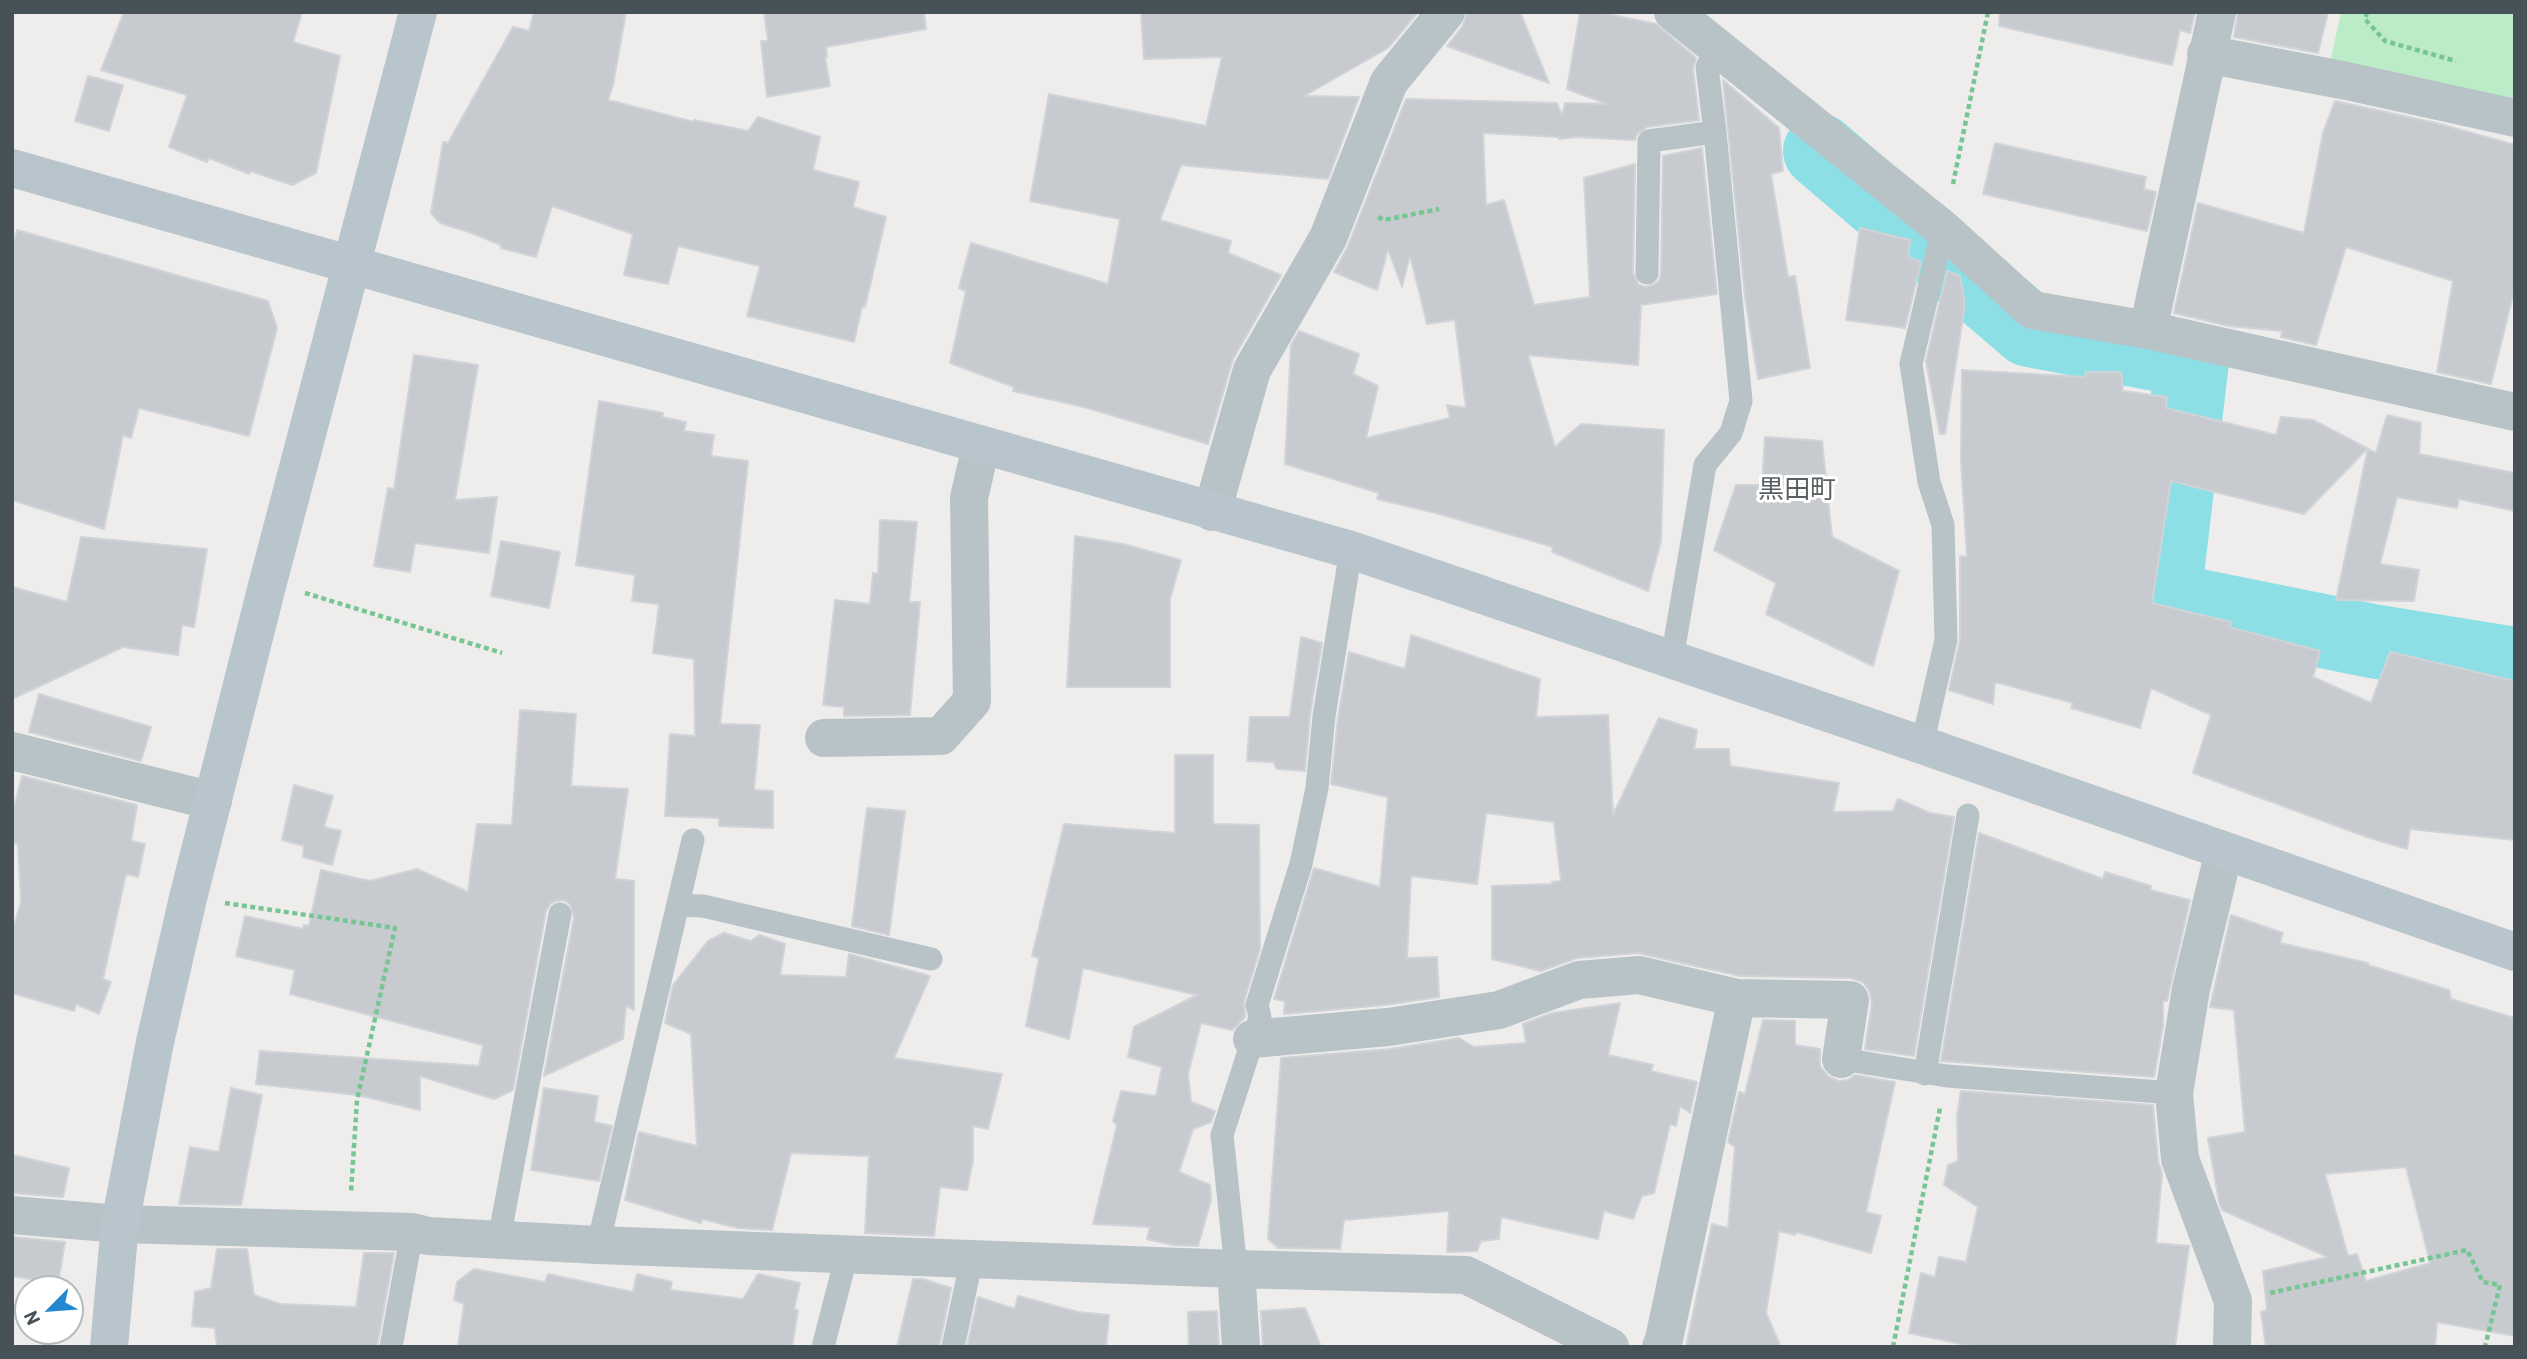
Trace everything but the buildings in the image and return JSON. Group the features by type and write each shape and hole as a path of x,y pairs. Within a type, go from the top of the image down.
{"street":[{"path":"108,1347 120,1224 155,1042 188,898 418,12"},
{"path":"1212,512 1252,370 1328,238 1389,82 1446,12"},
{"path":"1673,12 1943,231 2032,310 2148,330 2515,412"},
{"path":"2148,330 2217,12"},
{"path":"2206,54 2347,81 2515,118"},
{"path":"12,168 1351,550 2515,952"},
{"path":"824,738 941,736 972,701 969,498 981,446"},
{"path":"14,758 213,801"},
{"path":"2224,851 2191,989 2174,1093 2180,1159 2233,1301 2232,1347"},
{"path":"1252,1039 1388,1027 1499,1010 1579,981 1639,975 1737,999 1850,1000 1840,1059"},
{"path":"1661,1347 1737,999"},
{"path":"12,1215 120,1224 412,1232 428,1236 598,1245 1466,1275 1611,1347"},
{"path":"1236,1269 1241,1347"}],"lane":[{"path":"1672,659 1705,465 1731,433 1741,401 1707,67 1716,50"},
{"path":"1647,273 1649,141 1715,132"},
{"path":"1922,745 1946,640 1943,525 1929,482 1911,363 1943,231"},
{"path":"1236,1269 1222,1135 1260,1017 1257,1005 1301,864 1317,788 1324,716 1351,550"},
{"path":"1936,1075 1968,815"},
{"path":"598,1245 692,840"},
{"path":"678,905 703,906 931,959"},
{"path":"499,1239 560,914"},
{"path":"1840,1059 1936,1075 2174,1093"},
{"path":"391,1347 412,1232"},
{"path":"823,1347 847,1254"},
{"path":"953,1347 972,1258"}],"path":[{"path":"1943,231 1988,12"},
{"path":"2367,12 2365,19 2385,41 2457,61"},
{"path":"1341,202 1384,220 1439,209"},
{"path":"268,582 502,653"},
{"path":"188,898 395,929 357,1100 349,1231"},
{"path":"1893,1347 1936,1075"},
{"path":"2233,1301 2467,1250 2483,1282 2500,1285 2485,1347"}],"green space":[{"path":"2341,12 2515,12 2515,103 2330,63"}],"waterway":[{"path":"1820,151 2029,330 2192,361 2164,599 2372,641 2515,664"}],"district":[{"name":"黒田町","path":"1797,489"}]}
